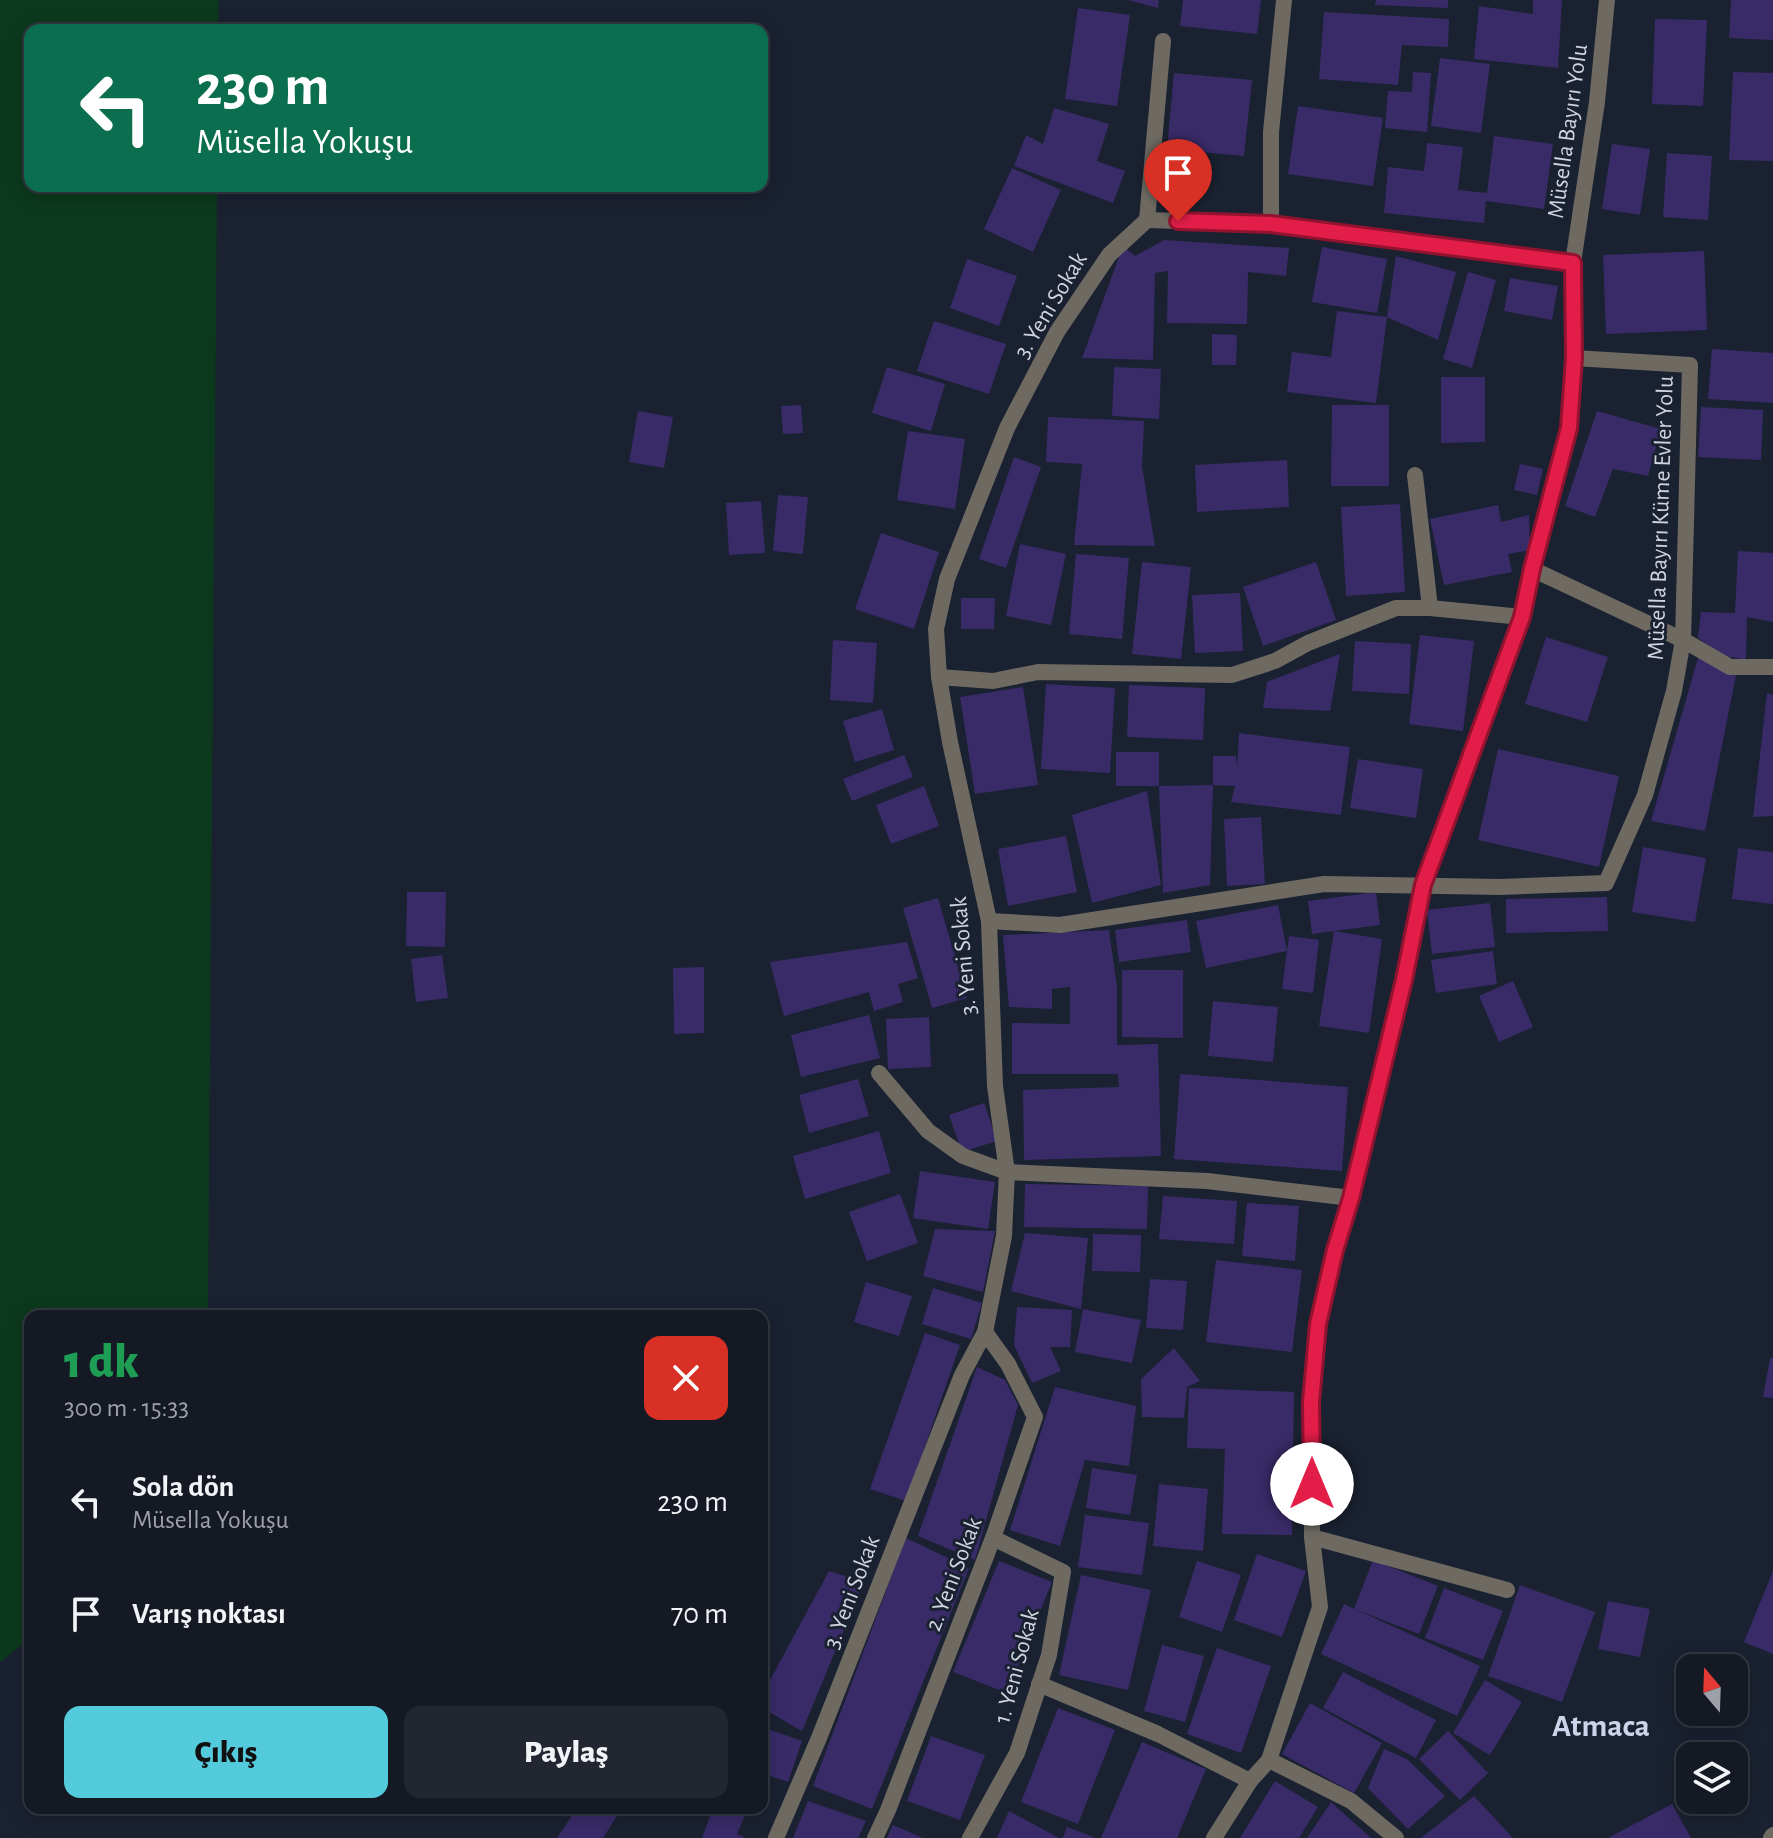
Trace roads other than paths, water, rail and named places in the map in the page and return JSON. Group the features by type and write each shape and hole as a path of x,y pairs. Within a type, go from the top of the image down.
{"street":[{"path":"1271,224 1271,132 1284,0"},
{"name":"Müsella Bayırı Yolu","path":"1214,1838 1250,1781 1269,1760 1320,1607 1312,1537 1311,1402 1318,1324 1404,980 1423,885 1522,617 1569,428 1574,358 1573,263 1597,102 1607,0"},
{"path":"1163,41 1147,220 1271,224 1573,263"},
{"name":"3. Yeni Sokak","path":"776,1838 819,1738 962,1375 985,1332 1004,1236 1007,1172 995,1086 989,921 939,677 936,629 947,579 1007,428 1057,332 1109,255 1147,220"},
{"name":"Müsella Bayırı Küme Evler Yolu","path":"1423,885 1500,887 1606,883 1645,795 1674,691 1683,640 1690,365 1574,358"},
{"path":"1415,475 1430,608"},
{"path":"1532,569 1683,640 1730,667 1773,667"},
{"path":"939,677 993,681 1038,672 1232,675 1275,661 1308,643 1396,608 1430,608 1522,617"},
{"path":"989,921 1060,925 1324,884 1423,885"},
{"path":"879,1073 928,1131 963,1156 1007,1172 1207,1181 1351,1198"},
{"name":"2. Yeni Sokak","path":"875,1838 993,1538 1035,1417 1008,1364 985,1332"},
{"path":"1312,1537 1507,1590"},
{"name":"1. Yeni Sokak","path":"970,1838 1017,1753 1049,1655 1063,1572 993,1538"},
{"path":"1039,1684 1158,1734 1250,1781"},
{"path":"1269,1760 1351,1801 1396,1838"}],"district":[{"name":"Atmaca","path":"1601,1725"}]}
